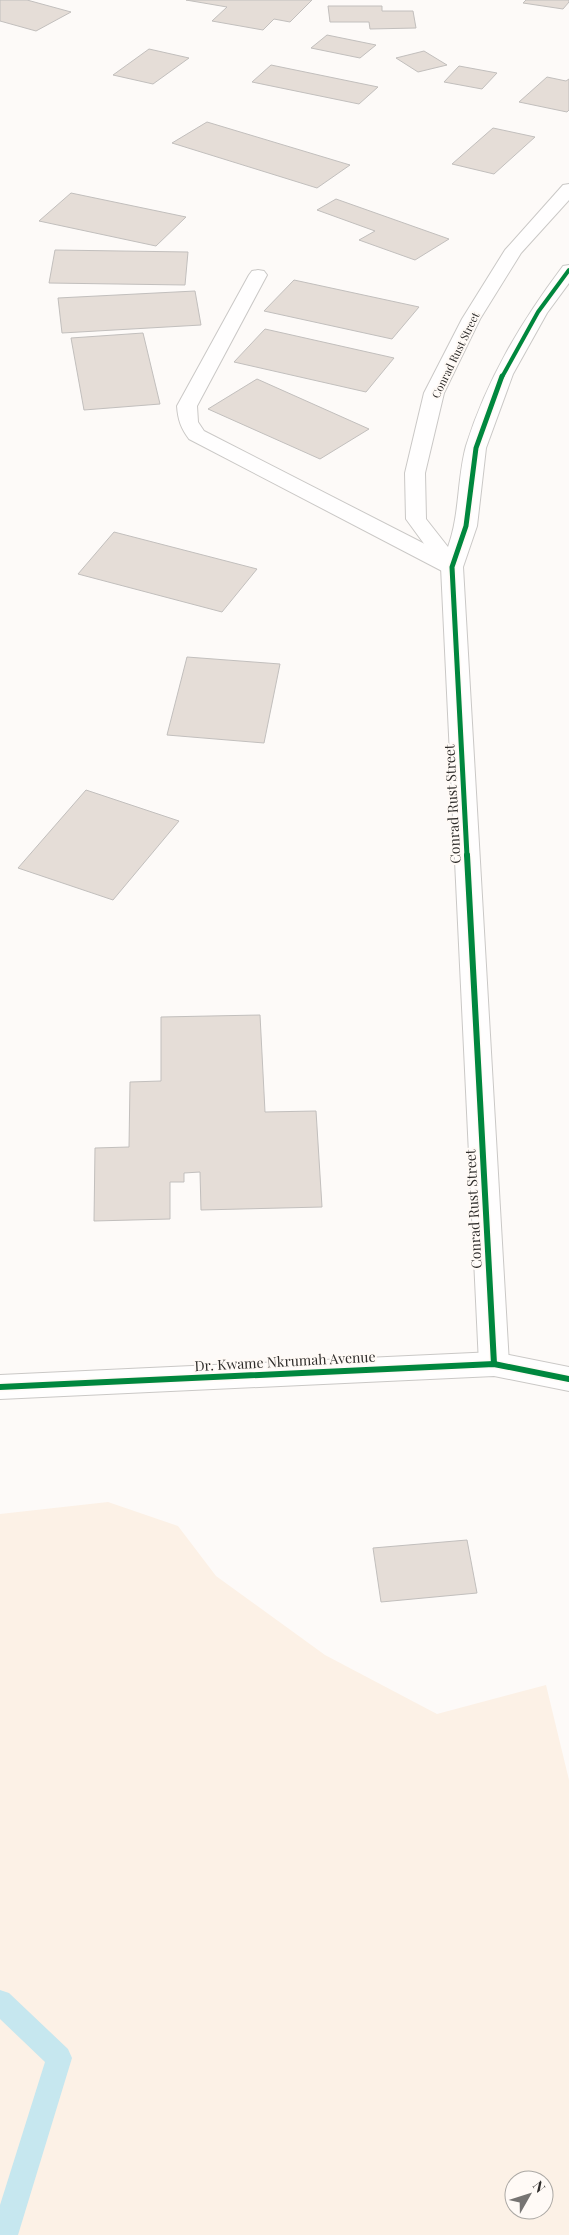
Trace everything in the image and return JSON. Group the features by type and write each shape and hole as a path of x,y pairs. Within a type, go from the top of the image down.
{"street":[{"name":"Conrad Rust Street","path":"452,567 416,519 415,473 434,394 471,319 514,250 569,189"},
{"name":"Conrad Rust Street","path":"494,1364 452,567 466,526 476,448 503,374 538,312 569,270"},
{"path":"258,275 186,406 188,422 196,435 376,526 452,567"},
{"name":"Dr. Kwame Nkrumah Avenue","path":"0,1387 494,1364 569,1379"}],"shaded area":[{"path":"108,1502 178,1526 216,1576 325,1655 437,1714 546,1685 569,1780 569,2235 0,2235 0,1514"}],"building":[{"path":"0,0 27,0 71,12 36,31 0,21"},
{"path":"186,0 312,0 290,22 274,19 263,30 212,21 227,7"},
{"path":"526,0 569,0 569,2 563,9 523,3"},
{"path":"328,6 382,6 382,11 413,11 416,28 370,29 369,22 330,22"},
{"path":"327,35 376,45 360,58 311,48"},
{"path":"149,49 189,58 153,84 113,75"},
{"path":"424,51 447,65 418,72 396,58"},
{"path":"271,65 378,87 359,104 252,82"},
{"path":"459,66 497,73 482,89 444,82"},
{"path":"547,77 566,81 569,79 569,110 567,112 519,102"},
{"path":"207,122 350,165 317,188 172,143"},
{"path":"493,128 535,137 494,174 452,164"},
{"path":"71,193 186,217 156,246 39,221"},
{"path":"336,199 449,239 415,260 359,240 375,231 317,210"},
{"path":"55,250 188,252 185,285 49,283"},
{"path":"294,280 419,307 392,339 264,311"},
{"path":"195,291 201,325 62,333 58,298"},
{"path":"265,329 394,358 366,392 234,362"},
{"path":"143,333 160,404 84,410 71,338"},
{"path":"257,379 369,429 320,459 208,409"},
{"path":"114,532 257,569 222,612 78,574"},
{"path":"187,657 280,664 264,743 167,735"},
{"path":"86,790 179,821 113,900 18,868"},
{"path":"260,1015 265,1112 316,1111 322,1207 201,1210 200,1172 184,1173 184,1182 170,1182 170,1219 94,1221 95,1148 129,1147 130,1082 161,1081 161,1017"},
{"path":"467,1540 477,1593 381,1602 373,1548"}],"waterway":[{"path":"0,2002 59,2058 4,2235"}],"cycle path":[{"path":"494,1364 452,567 466,526 476,448 503,374 538,312 569,270"},
{"path":"0,1387 494,1364 569,1379"}]}
